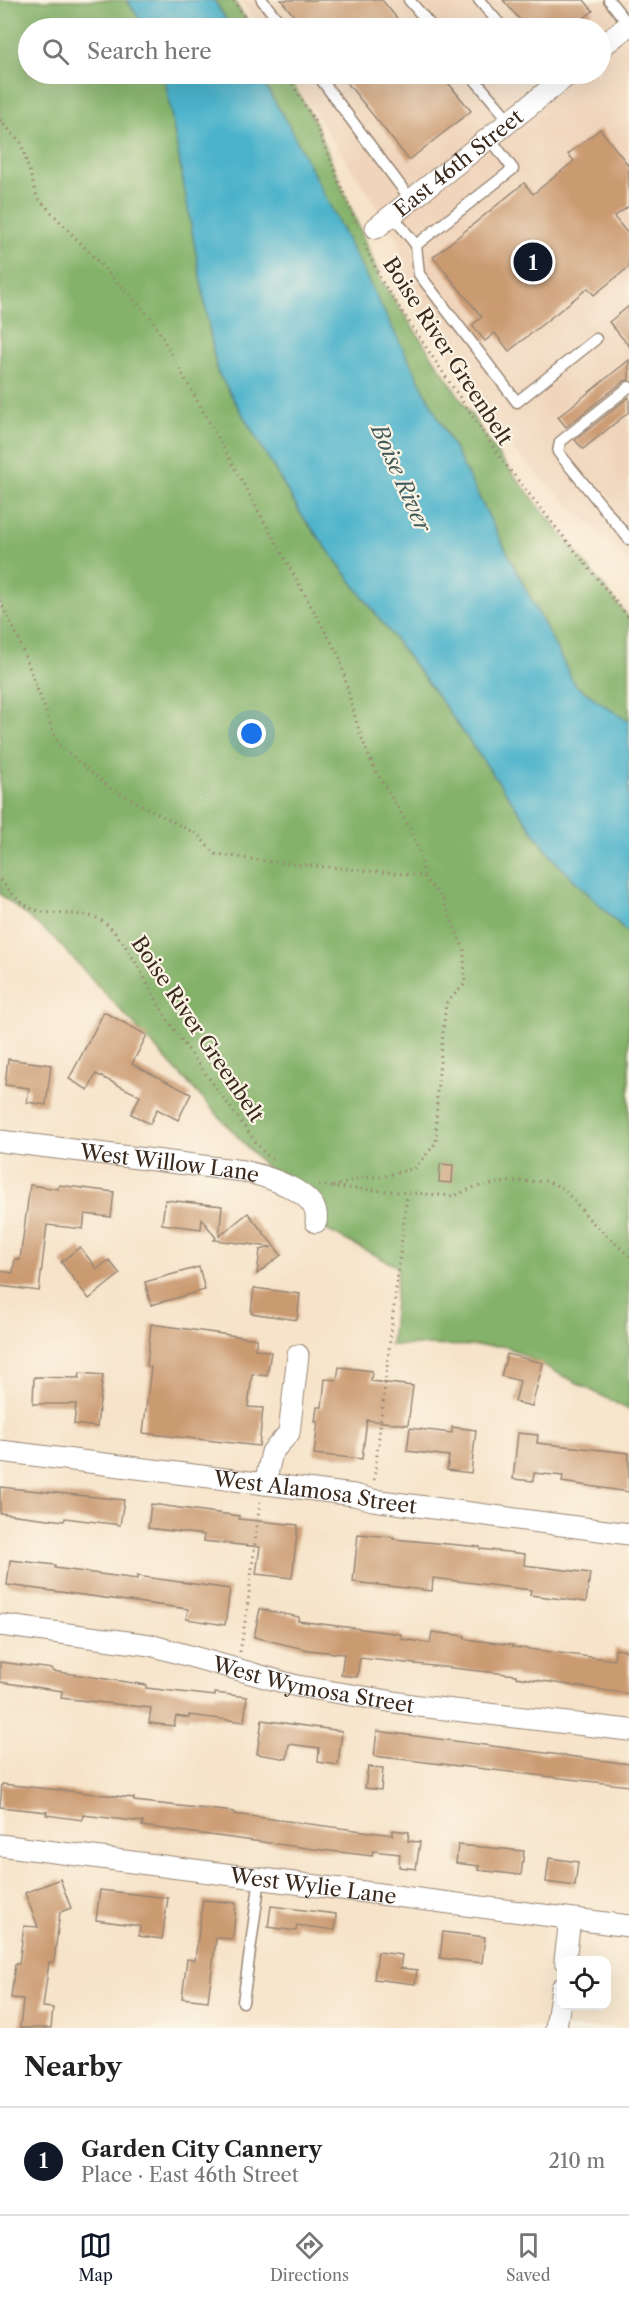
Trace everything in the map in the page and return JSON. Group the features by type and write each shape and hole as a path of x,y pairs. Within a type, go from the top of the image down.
{"street":[{"path":"611,39 629,25"},
{"name":"East 46th Street","path":"372,227 411,200 510,121 548,84"},
{"name":"West Willow Lane","path":"0,1141 243,1171 264,1176 288,1185 314,1205 317,1215 316,1222"},
{"path":"263,1484 272,1452 289,1433 298,1355"},
{"name":"West Alamosa Street","path":"0,1451 354,1495 372,1500 629,1534"},
{"name":"West Wymosa Street","path":"0,1625 150,1645 297,1686 419,1706 629,1730"},
{"name":"West Wylie Lane","path":"0,1845 629,1926"},
{"path":"565,1956 570,1919"},
{"path":"556,2028 558,2010"}],"lane":[{"path":"262,0 276,18"},
{"path":"409,0 424,18"},
{"path":"479,0 494,18"},
{"path":"609,0 629,25"},
{"path":"324,84 411,200"},
{"path":"479,84 510,121"},
{"path":"416,245 513,169 489,137"},
{"path":"372,227 416,245"},
{"path":"416,245 419,273 517,402 596,339"},
{"path":"629,387 560,442 558,452 629,539"},
{"path":"243,2002 260,1878"}],"path":[{"path":"233,0 245,18"},
{"name":"Boise River Greenbelt","path":"292,84 372,227 381,280 521,488 629,618"},
{"path":"0,120 21,143 37,197 152,319 340,658 355,720 374,767 417,845 423,876 443,899 464,950 465,984 446,1003 437,1092 436,1143 415,1168 381,1177 363,1177 333,1187"},
{"path":"0,601 17,634 58,744 110,788 198,835 215,854 423,876"},
{"name":"Boise River Greenbelt","path":"0,880 26,907 42,914 84,915 100,919 113,931 124,945 169,1021 263,1152 278,1164"},
{"path":"319,1185 407,1194 454,1196 475,1187 521,1180 545,1181 563,1188 590,1220 629,1256"},
{"path":"372,1500 407,1194"},
{"path":"237,1668 263,1484"}],"shaded area":[{"path":"241,0 629,0 629,562 515,453 410,298 399,240 296,84 611,84 611,18 253,18"}],"green space":[{"path":"0,0 127,0 139,18 18,18 18,84 166,84 217,371 301,514 439,698 553,859 629,934 629,1410 506,1346 391,1345 398,1267 322,1228 55,939 0,894"},
{"path":"214,0 233,0 245,18 225,18"},
{"path":"264,84 293,84 314,120 381,280 501,459 629,618 629,722 575,685 287,122"}],"water":[{"path":"127,0 214,0 225,18 139,18"},
{"name":"Boise River","path":"166,84 264,84 287,122 575,685 629,722 629,934 553,859 439,698 301,514 217,371"}],"building":[{"path":"281,0 382,0 397,18 296,18"},
{"path":"503,0 584,0 593,11 584,18 518,18"},
{"path":"348,84 449,84 471,111 409,160"},
{"path":"600,129 629,166 629,206 614,217 629,235 629,267 594,295 588,288 509,351 495,333 485,341 472,325 482,317 433,257 524,183 533,194 574,161 568,154"},
{"path":"629,306 629,346 609,322"},
{"path":"629,360 629,380 624,381 566,427 558,417"},
{"path":"629,397 629,412 583,449 575,440"},
{"path":"104,1012 147,1035 132,1064 191,1094 178,1120 157,1109 150,1124 131,1114 140,1096 96,1074 88,1090 69,1079"},
{"path":"8,1059 51,1065 46,1105 27,1102 29,1088 5,1085"},
{"path":"440,1164 453,1165 452,1183 439,1182"},
{"path":"30,1185 58,1189 59,1185 114,1192 111,1217 85,1214 83,1229 47,1225 39,1291 0,1286 0,1271 13,1273 15,1259 20,1260"},
{"path":"165,1200 222,1206 219,1236 248,1213 281,1255 257,1274 260,1250 272,1247 214,1240 216,1238 202,1219 201,1229 162,1224"},
{"path":"80,1247 97,1269 109,1260 120,1274 89,1299 61,1262"},
{"path":"199,1267 205,1290 151,1305 145,1282"},
{"path":"254,1288 300,1294 297,1320 251,1313"},
{"path":"151,1324 257,1339 255,1349 271,1352 267,1376 252,1374 248,1407 263,1408 259,1446 143,1433 151,1367 147,1366"},
{"path":"507,1354 543,1363 532,1406 515,1402 520,1381 501,1376"},
{"path":"339,1367 372,1371 371,1381 413,1386 408,1425 367,1420 362,1459 314,1454 318,1422 315,1422 317,1407 322,1407 325,1379 337,1380"},
{"path":"80,1373 103,1375 97,1427 74,1424 76,1404 33,1404 34,1377 79,1378"},
{"path":"452,1427 476,1430 471,1473 447,1470 449,1456 407,1451 410,1428 452,1433"},
{"path":"518,1433 538,1435 537,1443 629,1453 629,1492 562,1482 563,1476 534,1473 533,1481 513,1479"},
{"path":"0,1487 124,1500 120,1525 0,1513"},
{"path":"151,1504 239,1516 239,1519 298,1525 292,1578 256,1574 260,1547 203,1541 204,1535 148,1528"},
{"path":"358,1534 525,1554 524,1565 590,1573 586,1602 530,1595 531,1590 433,1578 432,1591 353,1582"},
{"path":"10,1560 137,1579 137,1576 230,1589 225,1625 186,1619 188,1609 7,1585"},
{"path":"260,1609 299,1617 298,1621 401,1634 401,1639 430,1643 432,1632 513,1645 512,1647 614,1660 615,1649 629,1651 629,1694 516,1677 516,1675 360,1658 357,1677 341,1675 344,1654 308,1650 254,1637"},
{"path":"0,1662 146,1685 146,1688 215,1696 215,1693 247,1697 244,1722 189,1715 189,1718 176,1716 174,1726 149,1723 151,1708 61,1698 62,1691 0,1682"},
{"path":"262,1720 342,1731 338,1765 318,1762 319,1748 289,1744 287,1759 257,1754"},
{"path":"377,1731 629,1764 629,1786 374,1756"},
{"path":"368,1767 383,1768 381,1790 365,1788"},
{"path":"2,1784 134,1798 134,1801 234,1812 234,1814 393,1835 393,1830 409,1832 408,1841 420,1842 416,1869 399,1867 400,1854 373,1851 372,1856 142,1826 143,1822 83,1815 82,1820 46,1815 47,1812 0,1807"},
{"path":"458,1845 524,1851 521,1875 478,1870 479,1866 456,1863"},
{"path":"549,1858 578,1862 575,1886 546,1882"},
{"path":"60,1879 71,1908 60,1912 54,1962 49,1962 43,2007 53,2008 51,2028 20,2028 23,1999 11,1998 15,1964 19,1964 24,1926 38,1927 25,1893"},
{"path":"100,1890 168,1898 162,1939 139,1936 140,1926 96,1920"},
{"path":"203,1900 236,1903 233,1939 216,1938 208,2001 182,1998 187,1959 195,1960"},
{"path":"271,1906 336,1914 335,1930 297,1925 296,1931 268,1927"},
{"path":"443,1932 485,1937 482,1963 440,1958"},
{"path":"378,1952 402,1955 400,1968 417,1970 415,1984 374,1979"}],"place":[{"name":"Garden City Cannery","path":"533,262"}]}
